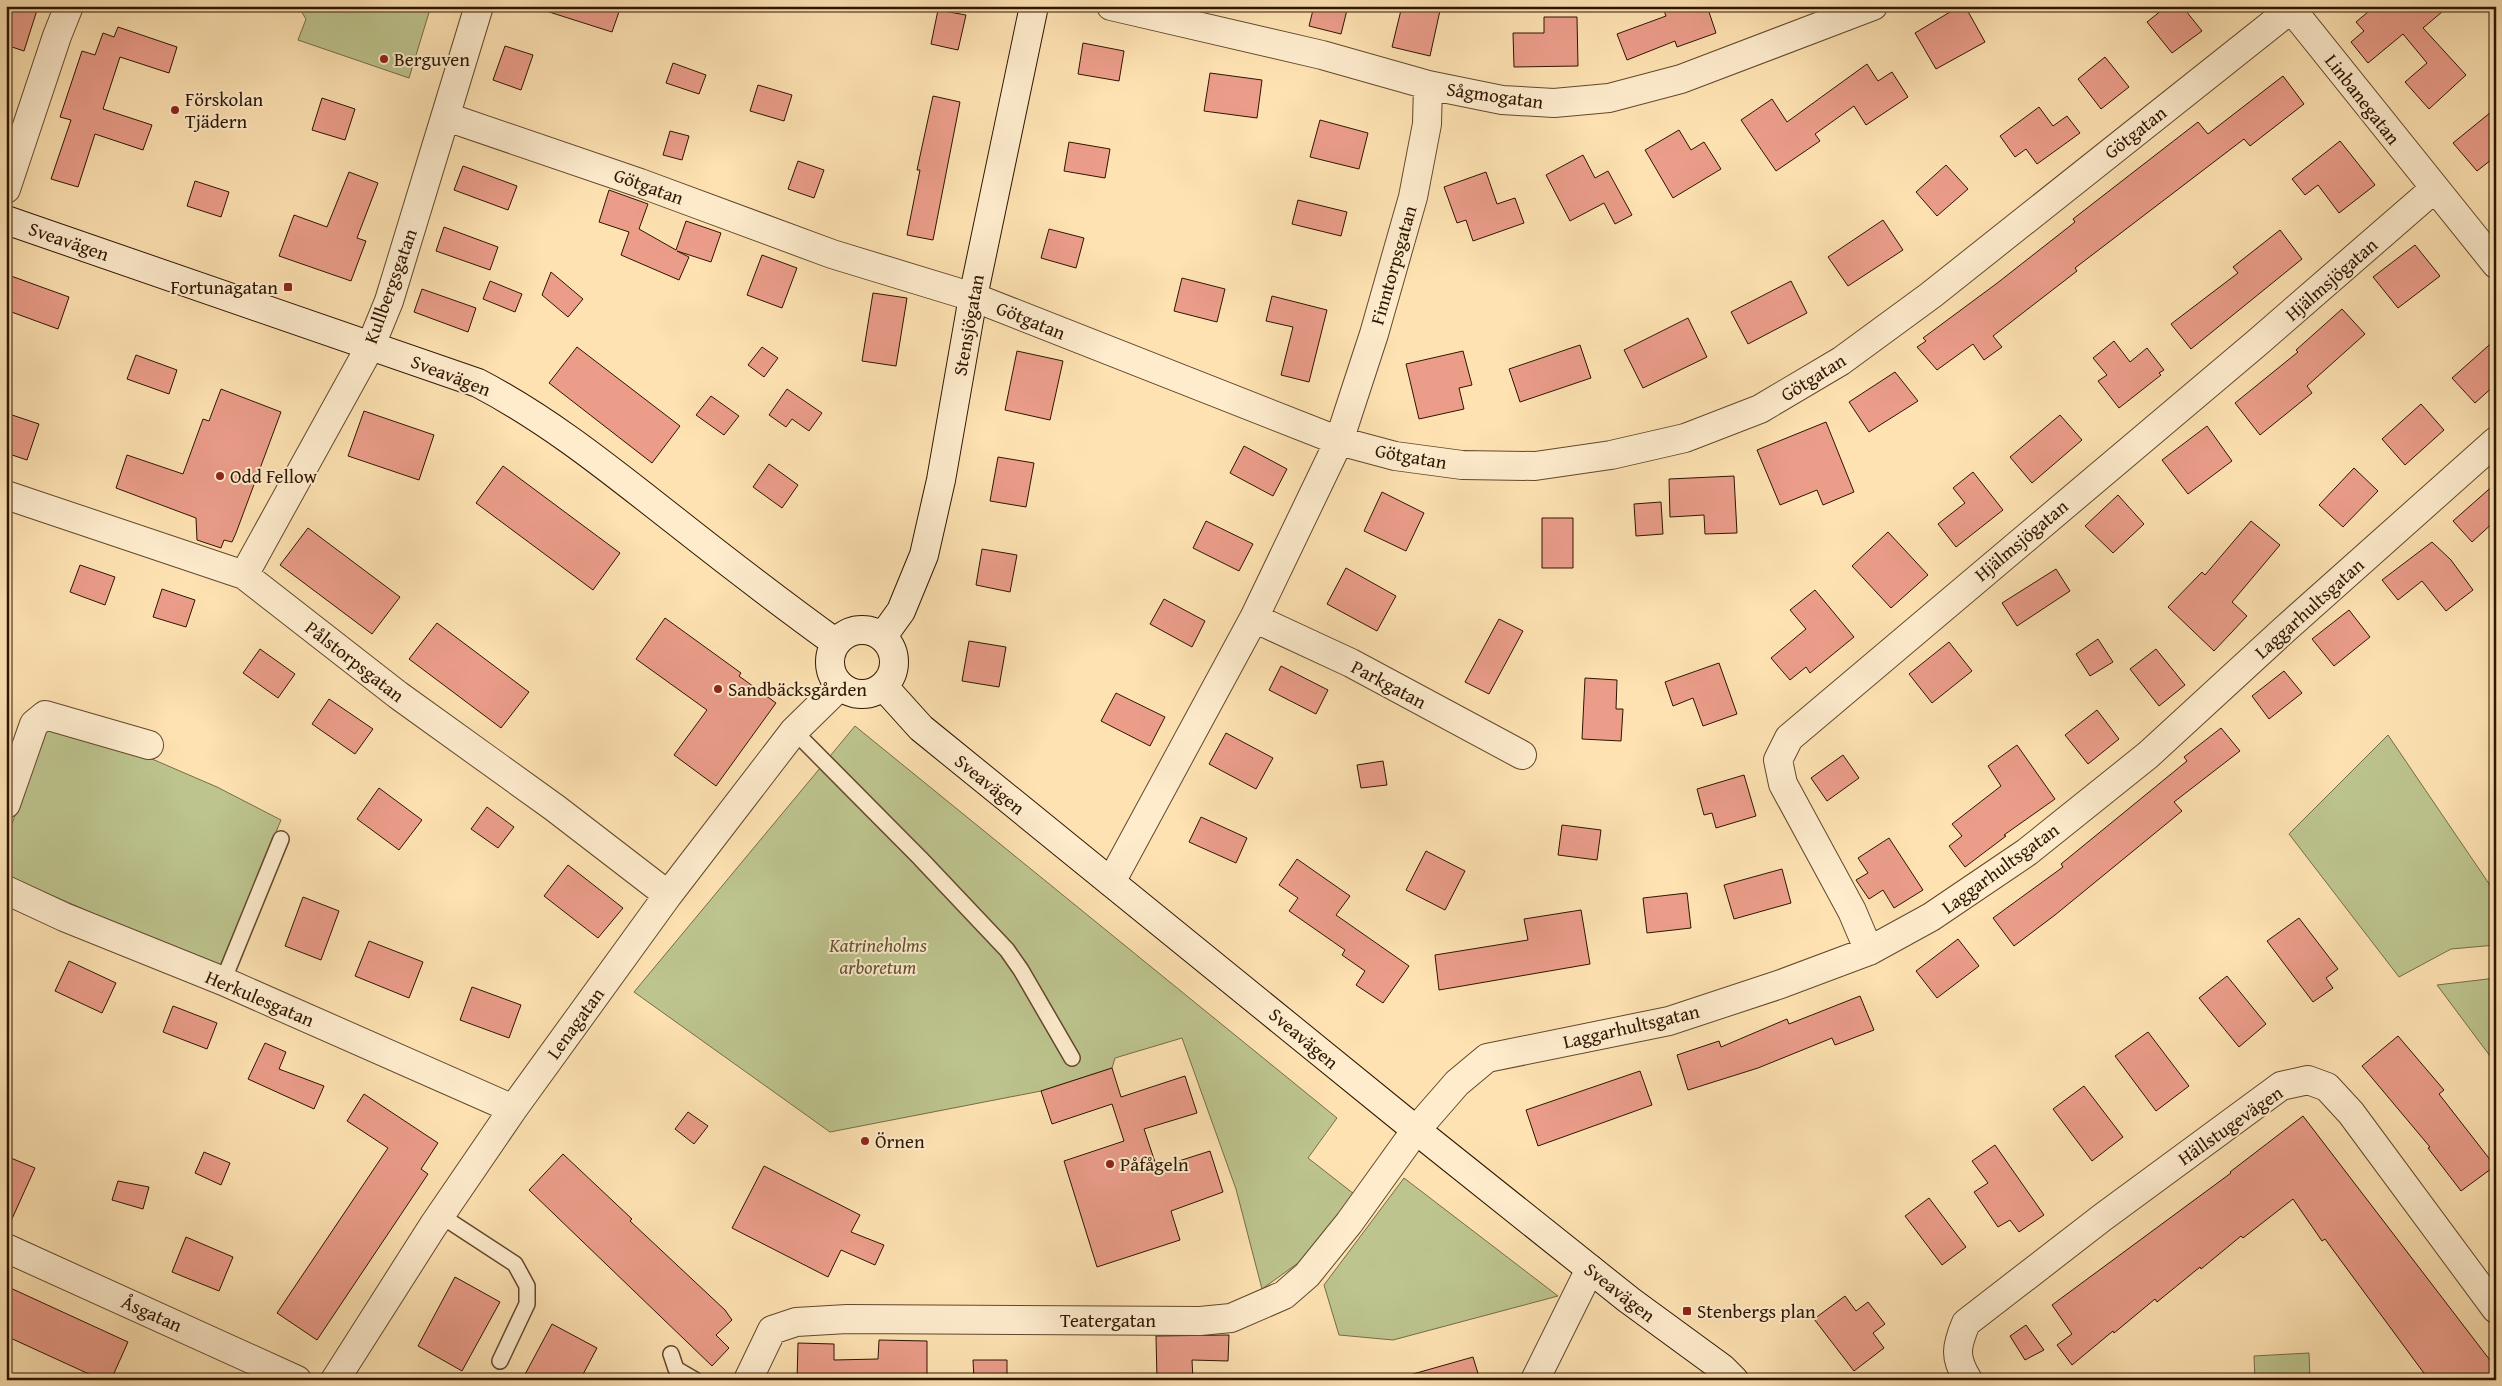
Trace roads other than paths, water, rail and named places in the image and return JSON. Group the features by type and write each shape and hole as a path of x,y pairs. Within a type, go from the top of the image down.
{"street":[{"path":"6,189 57,36 69,6"},
{"name":"Kullbergsgatan","path":"244,574 371,345 389,301 447,117 478,6"},
{"name":"Stensjögatan","path":"883,636 901,611 924,555 941,480 973,297 1034,6"},
{"name":"Sågmogatan","path":"1111,6 1322,55 1428,85 1502,100 1554,103 1609,98 1681,80 1873,6"},
{"name":"Götgatan","path":"447,117 640,183 832,254 973,297 1339,441 1395,456 1462,465 1535,466 1611,455 1685,438 1760,409 1841,361 1931,294 2290,7"},
{"name":"Linbanegatan","path":"2290,7 2434,189"},
{"name":"Finntorpsgatan","path":"1339,441 1374,334 1413,197 1427,124 1428,85"},
{"path":"2434,189 2496,264"},
{"name":"Hjälmsjögatan","path":"1868,951 1852,911 1783,784 1778,760 1789,738 2258,342 2434,189"},
{"name":"Sveavägen","path":"6,220 371,345 478,384 519,405 590,454 734,568 836,643"},
{"path":"1111,882 1254,618 1339,441"},
{"name":"Laggarhultsgatan","path":"1416,1130 1457,1084 1487,1058 1669,1021 1782,984 1868,951 1931,917 2027,852 2148,755 2292,623 2496,441"},
{"name":"Pålstorpsgatan","path":"6,495 244,574 398,695 555,808 668,895"},
{"name":"Parkgatan","path":"1254,618 1350,663 1522,755"},
{"path":"863,629 883,636 889,644 895,661 894,671 884,687 874,693 862,695 850,693 840,686 833,677 830,666 830,654 836,643 843,636 863,629"},
{"name":"Lenagatan","path":"335,1380 440,1216 513,1109 668,895 794,731 840,686"},
{"name":"Sveavägen","path":"884,687 921,728 1590,1270 1722,1368 1734,1380"},
{"path":"6,804 34,724 45,715 149,745"},
{"name":"Herkulesgatan","path":"6,890 64,917 223,981 513,1109"},
{"name":"Hällstugevägen","path":"1968,1380 1959,1365 1957,1343 1966,1323 2103,1217 2281,1086 2308,1080 2327,1087 2351,1113 2496,1309"},
{"name":"Teatergatan","path":"748,1380 772,1330 796,1322 847,1319 1200,1321 1231,1318 1284,1295 1307,1274 1349,1223 1416,1130"},
{"name":"Åsgatan","path":"6,1248 297,1380"},
{"path":"1535,1380 1590,1270"}],"lane":[{"path":"794,731 920,858 1007,950 1021,970 1072,1058"},
{"path":"223,981 281,839"},
{"path":"440,1216 515,1264 527,1286 527,1304 500,1360"},
{"path":"671,1354 676,1369 695,1380"}],"place":[{"name":"Berguven","path":"384,59"},
{"name":"Förskolan Tjädern","path":"175,110"},
{"name":"Fortunagatan","path":"288,287"},
{"name":"Odd Fellow","path":"220,476"},
{"name":"Sandbäcksgården","path":"718,689"},
{"name":"Örnen","path":"865,1141"},
{"name":"Påfågeln","path":"1110,1164"},
{"name":"Stenbergs plan","path":"1687,1311"}],"park label":[{"name":"Katrineholms arboretum","path":"878,956"}]}
